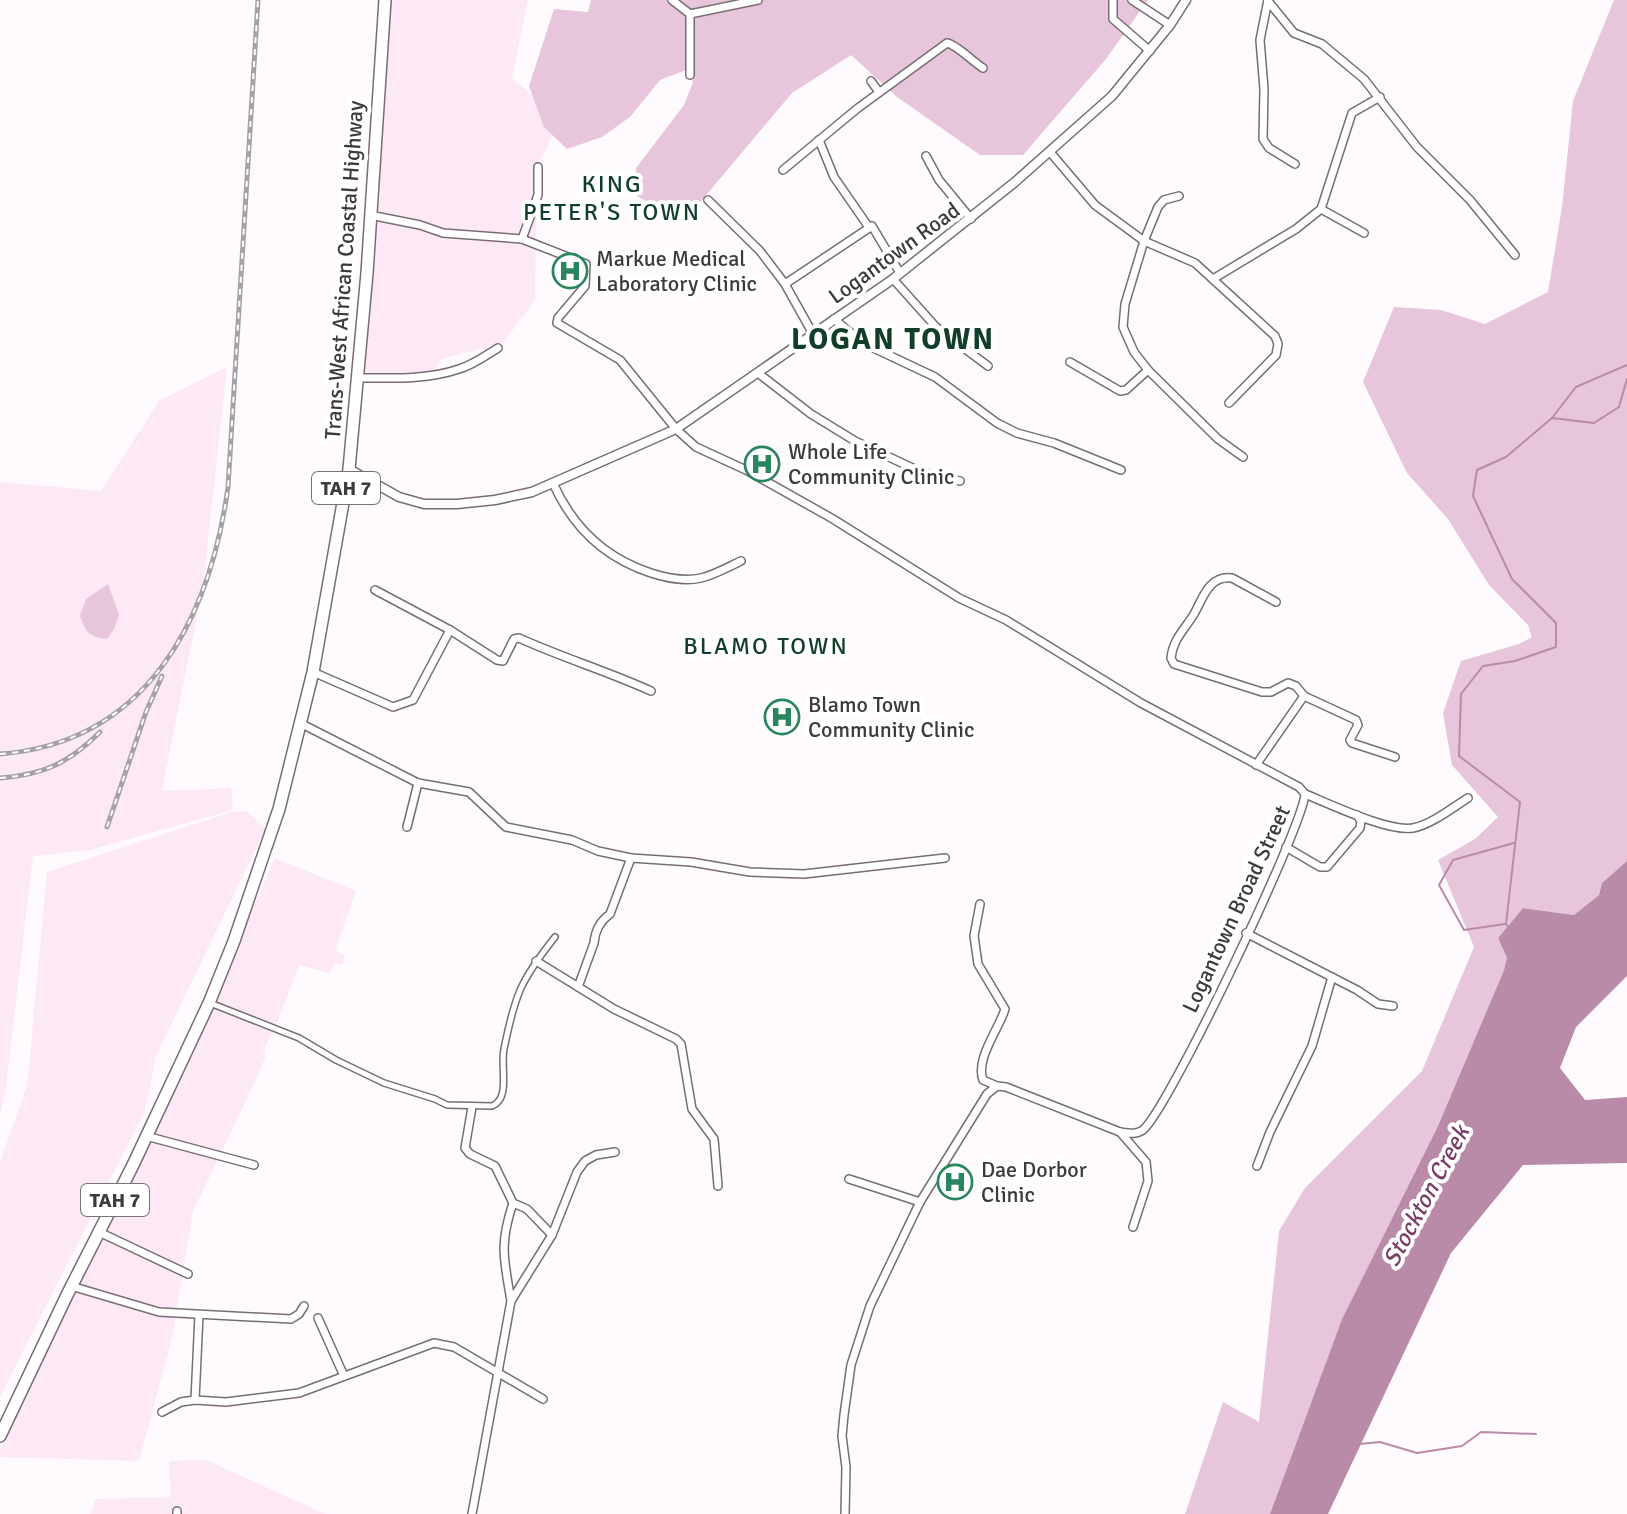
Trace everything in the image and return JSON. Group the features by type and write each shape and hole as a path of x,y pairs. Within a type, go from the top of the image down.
{"highway":[{"name":"Trans-West African Coastal Highway","path":"0,1436 209,1003 234,941 279,809 313,672 349,469 385,0"}],"street":[{"path":"672,0 690,14 758,0"},
{"path":"1113,0 1113,19 1150,51"},
{"path":"1132,0 1170,25"},
{"name":"Logantown Road","path":"349,469 399,497 435,505 514,498 676,429 896,276 971,219 1112,96 1150,51 1186,0"},
{"path":"1268,0 1294,33 1313,39 1332,51 1380,97 1417,147 1470,200 1515,255"},
{"path":"1268,0 1260,40 1264,89 1263,139 1269,148 1295,164"},
{"path":"690,14 690,75"},
{"path":"783,170 879,92 947,43 983,68"},
{"path":"871,81 879,92"},
{"path":"1213,279 1296,229 1321,209 1352,113 1380,97"},
{"path":"819,140 834,177 868,226 876,229 896,276 936,327 988,366"},
{"path":"1050,152 1095,205 1144,241 1185,258 1271,331 1278,344 1278,352 1229,403"},
{"path":"926,156 939,180 971,219"},
{"path":"370,215 443,233 522,239 538,195 538,167"},
{"path":"1179,196 1164,200 1158,207 1125,304 1123,327 1134,352 1148,370 1218,439 1243,457"},
{"path":"708,200 760,251 785,284 813,334"},
{"path":"1321,209 1364,233"},
{"path":"785,284 868,226"},
{"name":"Logantown Broad Street","path":"522,239 586,264 585,286 557,323 620,360 676,429 696,447 746,470 959,598 1006,620 1129,696 1299,787 1305,794 1304,804 1286,847 1169,1093 1143,1130 1132,1134 1120,1132"},
{"path":"834,319 863,343 935,377 997,423 1121,470"},
{"path":"358,378 444,374 474,363 498,348"},
{"path":"1070,362 1120,391 1126,390 1148,370"},
{"path":"758,373 811,414 855,441 921,472 960,481"},
{"path":"553,483 560,500 587,535 602,549 630,565 680,580 702,578 741,561"},
{"path":"1276,602 1232,578 1225,577 1214,582 1204,592 1193,616 1178,636 1171,658 1174,664 1262,692 1280,689 1288,683 1296,686 1304,696 1356,720 1358,725 1350,740 1352,743 1395,757"},
{"path":"375,590 450,630 497,660 503,661 516,637 567,659 598,667 651,691"},
{"path":"313,672 393,707 403,706 413,700 450,630"},
{"path":"1256,765 1304,696"},
{"path":"300,723 418,783 469,792 506,827 572,840 598,851 631,858 691,862 750,872 804,874 945,858"},
{"path":"407,827 418,783"},
{"path":"1305,794 1400,828 1422,825 1468,798"},
{"path":"1286,847 1320,867 1327,867 1360,828 1361,821 1357,815"},
{"path":"578,987 594,936 602,920 610,914 631,858"},
{"path":"980,904 974,936 975,952 982,974 1005,1009 980,1074 983,1080 997,1086 1120,1132 1146,1162 1148,1181 1133,1227"},
{"path":"1246,933 1370,1000 1393,1006"},
{"path":"209,1003 299,1038 384,1083 447,1105 492,1106 499,1104 504,1097 501,1065 511,1011 519,988 555,937"},
{"path":"536,961 614,1009 681,1044 692,1109 714,1139 718,1186"},
{"path":"1257,1166 1312,1046 1332,977"},
{"path":"845,1514 846,1467 842,1436 851,1365 870,1306 920,1202 987,1094 997,1086"},
{"path":"472,1107 465,1148 470,1154 495,1166 513,1203 527,1209 552,1235"},
{"path":"146,1136 254,1165"},
{"path":"511,1301 552,1235 577,1172 585,1161 596,1155 615,1152"},
{"path":"849,1179 920,1202"},
{"path":"472,1514 511,1301 502,1245 513,1203"},
{"path":"99,1232 188,1274"},
{"path":"71,1286 159,1312 291,1319 304,1306"},
{"path":"195,1400 199,1315"},
{"path":"318,1318 344,1376"},
{"path":"162,1412 181,1402 195,1400 226,1402 283,1396 316,1387 434,1343 454,1347 543,1399"}],"shaded area":[{"path":"383,0 528,0 512,78 561,119 537,168 535,300 503,343 441,359 433,373 360,377"},
{"path":"591,0 1148,0 1106,59 1023,155 980,155 897,97 851,55 792,93 697,206 662,210 633,194 636,168 684,105 693,82 686,70 660,80 630,117 602,137 567,149 544,127 529,86 554,9 588,12"},
{"path":"1614,0 1627,0 1627,861 1602,883 1599,895 1574,915 1523,908 1498,938 1507,958 1504,970 1438,1126 1342,1319 1270,1514 1185,1514 1223,1402 1259,1422 1279,1231 1305,1188 1422,1071 1474,947 1438,860 1475,839 1498,817 1452,765 1443,713 1461,661 1519,644 1532,637 1528,625 1489,585 1448,519 1407,473 1363,382 1394,307 1441,310 1485,324 1548,292 1562,207 1573,101"},
{"path":"227,367 203,587 162,791 231,788 233,810 90,850 33,856 6,1087 0,1114 0,482 101,491 159,401"},
{"path":"108,584 119,615 107,639 89,633 80,616 86,599"},
{"path":"246,811 266,828 156,1056 145,1111 0,1397 0,1162 27,1086 47,872 232,812"},
{"path":"275,858 356,891 335,951 344,954 343,965 334,963 330,973 299,965 265,1047 265,1058 193,1211 172,1338 139,1461 0,1457 0,1450 154,1130"},
{"path":"206,1460 325,1514 91,1514 95,1499 171,1497 169,1461"}],"water":[{"name":"Stockton Creek","path":"1627,861 1627,976 1576,1027 1560,1068 1585,1100 1627,1097 1627,1163 1523,1165 1451,1253 1328,1514 1270,1514 1342,1319 1438,1126 1504,970 1507,958 1498,938 1523,908 1574,915 1599,895 1602,883"}],"waterway":[{"path":"1552,418 1576,387 1627,365"},
{"path":"1508,927 1520,802 1459,756 1461,694 1483,666 1515,661 1556,647 1556,623 1512,579 1473,496 1477,470 1506,457 1552,418 1594,423 1619,407 1627,379"},
{"path":"1505,924 1464,930 1439,885 1453,860 1514,843"},
{"path":"1360,1444 1380,1442 1417,1453 1462,1446 1481,1432 1536,1434"}],"railway":[{"path":"0,754 51,745 95,726 132,699 162,666 187,627 205,583 219,536 228,487 258,0"},
{"path":"107,827 146,712 162,676"},
{"path":"0,778 54,766 77,752 100,732"}],"place":[{"name":"Markue Medical Laboratory Clinic","path":"570,271"},
{"name":"Whole Life Community Clinic","path":"762,464"},
{"name":"Blamo Town Community Clinic","path":"782,717"},
{"name":"Dae Dorbor Clinic","path":"955,1182"}],"district":[{"name":"KING PETER'S TOWN","path":"612,198"},
{"name":"LOGAN TOWN","path":"893,339"},
{"name":"BLAMO TOWN","path":"766,646"}]}
